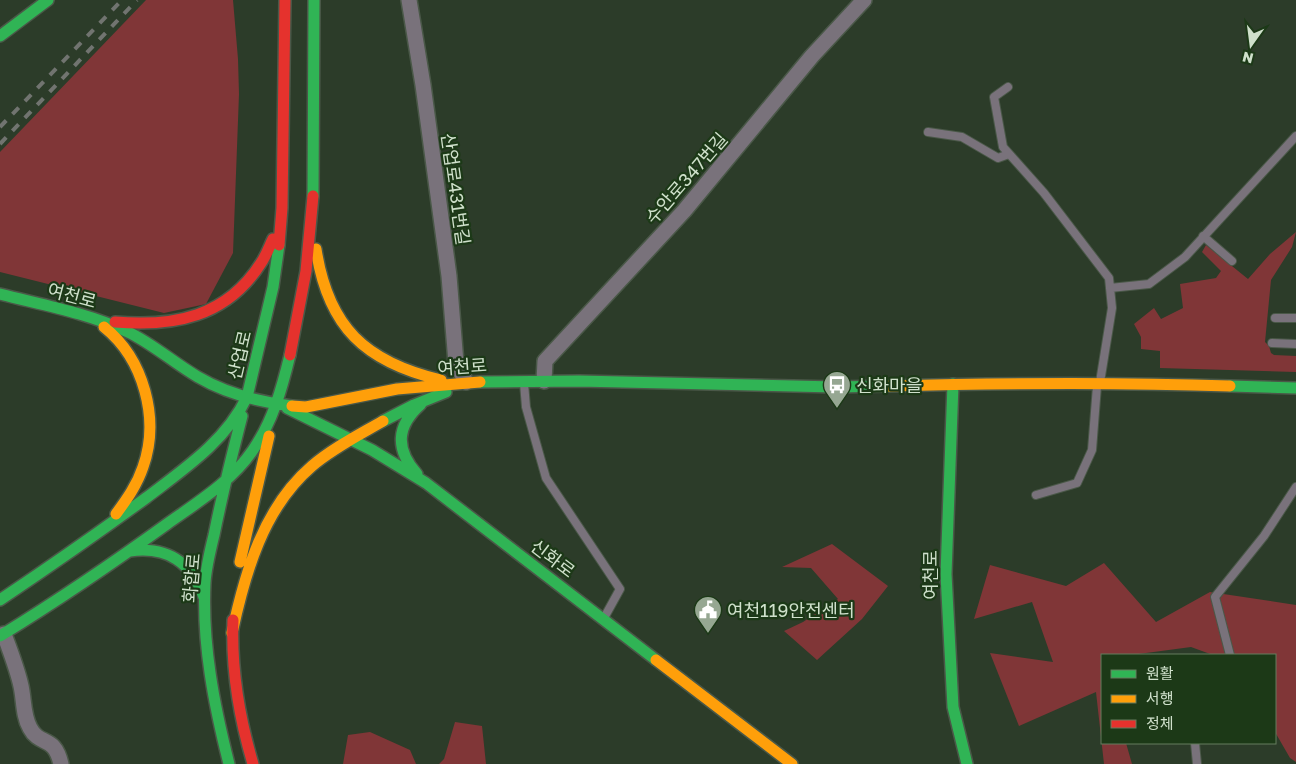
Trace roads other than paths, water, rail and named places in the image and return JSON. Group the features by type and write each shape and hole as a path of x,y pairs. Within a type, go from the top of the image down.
{"main road":[{"path":"0,36 48,0"},
{"name":"산업로","path":"0,600 99,533 203,454 228,429 247,396 273,287 282,208 285,0"},
{"path":"253,764 245,738 237,699 232,660 234,602 238,570 257,482 278,404 303,292 313,214 314,0"},
{"path":"315,52 319,0"},
{"path":"89,317 124,323 159,323 195,316 220,306 241,290 261,264 277,230 282,208"},
{"path":"313,214 319,272 325,292 344,327 359,342 398,367 420,376 466,382"},
{"name":"여천로","path":"0,294 89,317 130,333 208,384 229,392 278,404 306,407 397,389 490,380 835,387 953,384 1172,384 1296,388"},
{"path":"89,317 110,331 128,353 137,369 143,386 150,422 147,455 141,472 122,506 99,533"},
{"path":"232,633 239,597 249,565 268,522 289,488 308,469 351,439 406,408 459,387 490,380"},
{"name":"여천로","path":"953,384 946,574 953,707 967,764"},
{"name":"화합로","path":"228,764 210,663 205,601 209,560 226,479 247,396"},
{"path":"426,483 404,460 400,442 410,414 431,397"},
{"path":"2,635 130,551 226,479 242,465 255,448 267,429 278,404"},
{"name":"신화로","path":"278,404 351,439 426,483 792,764"},
{"path":"130,551 141,548 162,551 182,562 197,578 205,601"}],"street":[{"name":"산업로431번길","path":"409,0 423,85 446,257 456,363 466,382"},
{"name":"수안로347번길","path":"544,381 545,361 684,211 812,56 864,0"},
{"path":"2,635 12,656 21,686 30,729 37,737 54,745 61,764"}],"lane":[{"path":"1008,87 994,97 1003,148 1044,193 1109,278 1112,308 1098,384 1092,450 1077,484 1036,495"},
{"path":"928,132 962,137 998,158 1008,154"},
{"path":"1110,288 1149,284 1185,257 1296,136"},
{"path":"1203,236 1232,261"},
{"path":"1275,318 1296,318"},
{"path":"1272,343 1296,344"},
{"path":"523,380 526,407 546,478 620,589 604,618"},
{"path":"1230,654 1216,597 1264,536 1296,487"},
{"path":"1196,744 1197,764"}],"railway":[{"path":"0,127 122,0"},
{"path":"0,144 137,0"}],"place":[{"name":"신화마을","path":"837,409"},
{"name":"여천119안전센터","path":"708,634"}]}
